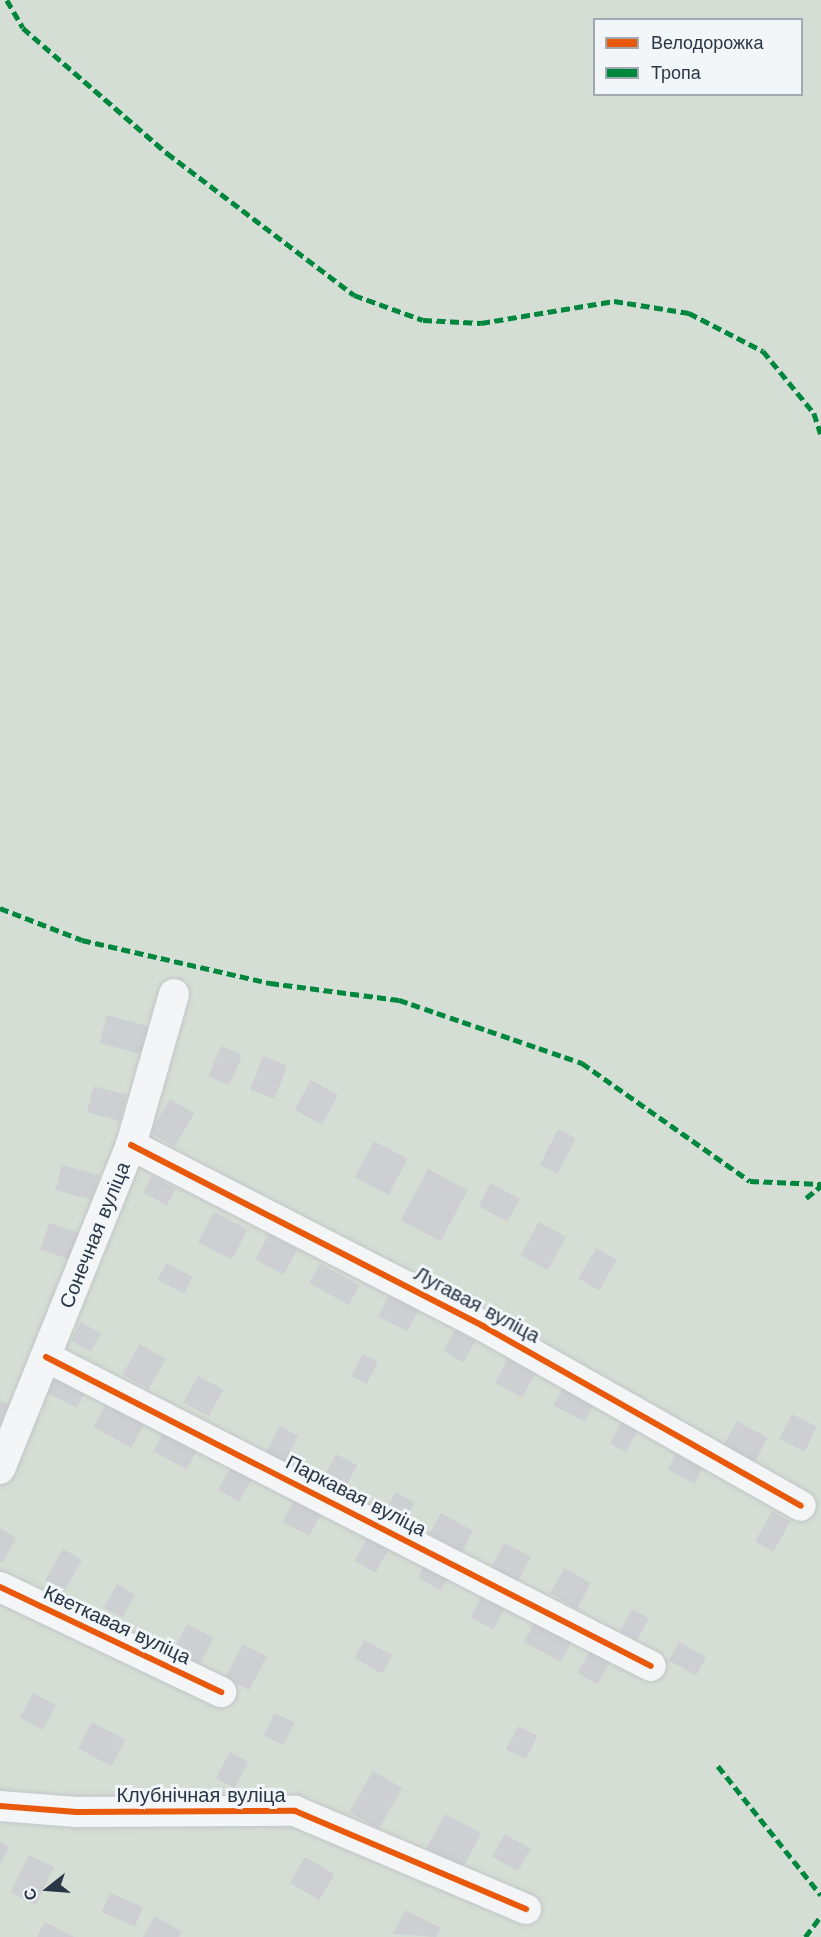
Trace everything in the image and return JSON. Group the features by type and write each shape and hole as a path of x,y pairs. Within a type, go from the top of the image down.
{"street":[{"name":"Сонечная вуліца","path":"0,1469 131,1145 174,994"},
{"name":"Лугавая вуліца","path":"131,1145 483,1326 801,1506"},
{"name":"Паркавая вуліца","path":"46,1357 651,1666"},
{"name":"Кветкавая вуліца","path":"0,1587 221,1692"},
{"name":"Клубнічная вуліца","path":"0,1806 77,1812 295,1811 526,1909"}],"shaded area":[{"path":"0,0 821,0 821,1937 0,1937"}],"building":[{"path":"107,1015 149,1026 141,1054 99,1043"},
{"path":"221,1046 242,1055 229,1085 208,1076"},
{"path":"263,1056 287,1065 274,1099 250,1090"},
{"path":"311,1080 338,1095 322,1125 295,1110"},
{"path":"94,1086 127,1095 120,1121 87,1112"},
{"path":"170,1099 194,1113 175,1147 150,1133"},
{"path":"558,1129 576,1138 558,1174 540,1165"},
{"path":"374,1141 408,1159 388,1195 355,1177"},
{"path":"62,1165 99,1175 92,1200 55,1190"},
{"path":"428,1169 468,1190 441,1241 401,1220"},
{"path":"152,1176 176,1189 167,1205 143,1193"},
{"path":"491,1183 520,1199 507,1222 478,1206"},
{"path":"214,1212 248,1230 232,1260 198,1242"},
{"path":"539,1222 566,1237 548,1270 521,1255"},
{"path":"49,1223 82,1234 74,1260 40,1250"},
{"path":"269,1234 297,1249 284,1275 255,1260"},
{"path":"596,1248 617,1260 599,1290 578,1278"},
{"path":"166,1263 193,1277 184,1294 157,1280"},
{"path":"320,1264 359,1286 349,1305 309,1283"},
{"path":"390,1293 419,1308 408,1331 378,1316"},
{"path":"81,1322 101,1333 91,1352 71,1340"},
{"path":"455,1330 475,1341 463,1362 443,1351"},
{"path":"140,1344 166,1359 148,1389 122,1374"},
{"path":"363,1354 378,1362 366,1384 351,1376"},
{"path":"508,1359 535,1374 522,1398 495,1383"},
{"path":"56,1370 88,1387 77,1408 45,1391"},
{"path":"198,1376 223,1390 209,1416 183,1402"},
{"path":"564,1385 595,1401 585,1421 554,1405"},
{"path":"109,1399 147,1420 131,1448 93,1427"},
{"path":"0,1401 9,1404 0,1426"},
{"path":"792,1414 817,1427 804,1452 779,1439"},
{"path":"624,1418 640,1427 626,1452 610,1443"},
{"path":"737,1421 768,1438 753,1465 722,1448"},
{"path":"280,1426 299,1436 284,1462 266,1452"},
{"path":"165,1430 198,1448 187,1469 153,1451"},
{"path":"681,1445 707,1459 694,1484 668,1470"},
{"path":"336,1454 357,1465 344,1490 323,1479"},
{"path":"234,1462 255,1474 239,1502 218,1490"},
{"path":"396,1492 415,1503 400,1529 381,1518"},
{"path":"295,1498 322,1512 309,1536 283,1522"},
{"path":"772,1511 790,1521 773,1552 755,1542"},
{"path":"441,1513 473,1531 462,1552 429,1534"},
{"path":"0,1528 16,1538 3,1562 0,1561"},
{"path":"370,1534 391,1546 375,1573 354,1561"},
{"path":"504,1543 531,1557 517,1583 490,1570"},
{"path":"63,1549 82,1560 64,1591 45,1580"},
{"path":"426,1563 449,1575 441,1590 418,1578"},
{"path":"564,1568 591,1583 577,1608 550,1593"},
{"path":"117,1584 135,1594 122,1618 104,1608"},
{"path":"483,1594 506,1607 493,1629 470,1617"},
{"path":"632,1609 649,1618 637,1640 620,1631"},
{"path":"536,1619 573,1639 561,1662 524,1642"},
{"path":"187,1624 214,1638 200,1664 173,1651"},
{"path":"364,1640 392,1655 382,1674 354,1659"},
{"path":"679,1642 706,1657 696,1675 669,1660"},
{"path":"243,1644 267,1657 249,1690 225,1678"},
{"path":"592,1648 612,1660 597,1685 577,1673"},
{"path":"33,1693 56,1705 43,1730 20,1718"},
{"path":"275,1713 295,1723 283,1745 264,1735"},
{"path":"92,1722 126,1740 111,1766 78,1748"},
{"path":"518,1726 538,1736 526,1759 506,1749"},
{"path":"230,1752 249,1762 234,1788 216,1778"},
{"path":"373,1771 402,1788 379,1829 350,1812"},
{"path":"445,1814 481,1833 463,1868 427,1848"},
{"path":"505,1834 531,1849 518,1872 492,1857"},
{"path":"0,1842 9,1847 0,1865"},
{"path":"29,1855 54,1867 36,1905 11,1893"},
{"path":"305,1857 334,1874 319,1900 290,1883"},
{"path":"110,1893 143,1907 135,1926 102,1912"},
{"path":"405,1910 441,1928 436,1937 393,1934"},
{"path":"155,1916 182,1932 179,1937 143,1937"},
{"path":"45,1922 74,1937 37,1937"}],"marked path":[{"path":"7,0 23,28 167,153 354,295 423,320 481,323 614,301 689,313 763,351 814,413 821,434"},
{"path":"0,908 82,940 270,983 399,1000 582,1063 750,1181 821,1184"},
{"path":"806,1198 821,1186"},
{"path":"718,1766 821,1895"},
{"path":"805,1937 821,1916"}],"cycle path":[{"path":"131,1145 483,1326 801,1506"},
{"path":"46,1357 651,1666"},
{"path":"0,1587 221,1692"},
{"path":"0,1806 77,1812 295,1811 526,1909"}]}
